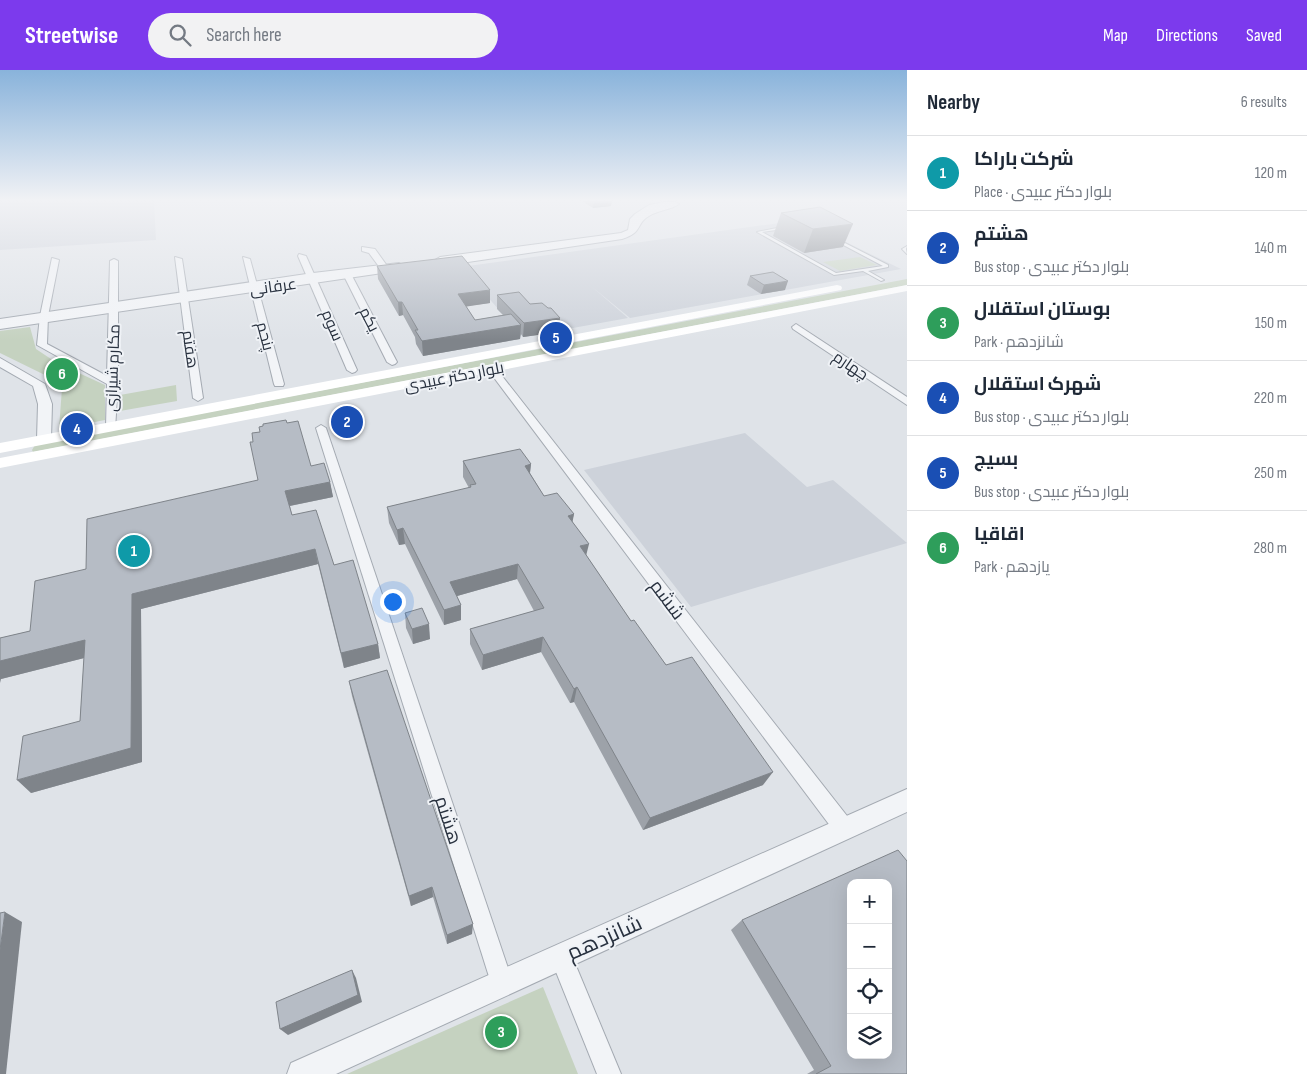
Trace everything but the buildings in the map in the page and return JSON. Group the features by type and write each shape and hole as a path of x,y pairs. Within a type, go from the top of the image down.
{"main road":[{"name":"بلوار دکتر عبیدی","path":"1,457 44,439 907,275"},
{"name":"بلوار دکتر عبیدی","path":"1,457 492,369 907,288"}],"street":[{"path":"430,263 534,248"},
{"path":"430,263 540,248"},
{"path":"366,249 372,251 384,268"},
{"path":"302,256 313,278"},
{"path":"178,259 184,297"},
{"path":"246,259 253,287"},
{"path":"55,260 44,318 42,345 112,383"},
{"name":"مکارم شیرازی","path":"111,426 114,261"},
{"name":"عرفانی","path":"0,326 114,307 411,265"},
{"name":"یکم","path":"348,274 392,362"},
{"name":"سوم","path":"313,278 352,370"},
{"name":"پنجم","path":"253,287 279,384"},
{"name":"هفتم","path":"184,297 198,398"},
{"name":"عرفانی","path":"0,322 44,318"},
{"name":"چهارم","path":"796,327 907,402"},
{"path":"0,362 39,384 45,404 44,439"},
{"name":"ششم","path":"492,369 844,828"},
{"name":"هشتم","path":"321,428 502,984"},
{"name":"شانزدهم","path":"302,1074 907,800"},
{"path":"561,957 609,1074"}],"lane":[{"path":"788,248 835,274 887,266 852,248"},
{"path":"864,270 882,280"}],"shaded area":[{"path":"0,248 33,248 0,250"},
{"path":"600,248 858,248 901,269 630,318 591,286 628,318 523,337 461,267"},
{"path":"745,433 807,487 833,480 907,543 691,607 584,470"}],"green space":[{"path":"860,257 877,265 840,271 823,262"},
{"path":"907,279 907,285 33,452 32,450 35,445"},
{"path":"30,327 36,349 57,363 105,385 105,420 59,429 62,388 51,378 0,353 0,331"},
{"path":"176,385 177,401 120,411 120,395"},
{"path":"543,987 578,1074 347,1074"}],"place":[{"name":"بسیج","path":"556,338"},
{"name":"اقاقیا","path":"62,374"},
{"name":"هشتم","path":"347,422"},
{"name":"شهرک استقلال","path":"77,429"},
{"name":"شرکت باراکا","path":"134,551"},
{"name":"بوستان استقلال","path":"501,1032"}]}
